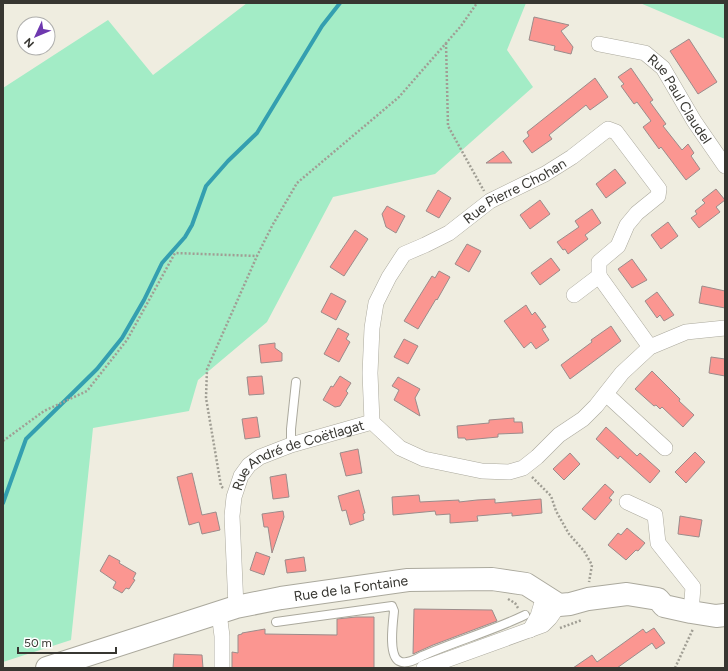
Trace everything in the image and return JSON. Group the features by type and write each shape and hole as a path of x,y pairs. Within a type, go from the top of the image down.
{"main road":[{"name":"Rue de la Fontaine","path":"47,668 227,610 281,598 408,580 498,580 526,584 551,601"},
{"path":"551,601 588,608 627,594 658,599 664,606 695,608 725,615"},
{"path":"695,608 725,602"}],"street":[{"name":"Rue Paul Claudel","path":"599,44 646,53 663,68 694,121 725,166"},
{"name":"Rue Pierre Chohan","path":"372,422 370,373 372,328 376,303 389,277 404,254 449,233 490,202 552,170 572,157 608,129 616,132 659,189 658,196 637,213 627,225 618,246 599,262 599,276"},
{"path":"574,295 599,276 650,347"},
{"name":"Rue André de Coëtlagat","path":"222,668 222,636 227,610 234,497 241,476 249,465 260,457 291,445 372,422 400,448 424,459 482,471 509,472 523,468 537,458 559,435 583,419 606,394 622,373 650,347 686,332 725,328"},
{"path":"606,394 664,448"},
{"path":"627,502 655,515 658,543 692,587 695,608"},
{"path":"424,668 530,630 538,616 551,601"}],"lane":[{"path":"291,445 291,429 296,382"},
{"path":"276,622 392,606 394,611 392,647 396,658 403,662 420,657 488,630 503,626 524,615"}],"path":[{"path":"234,497 221,486 206,398 207,369 257,256 272,226 297,183 399,97 478,3"},
{"path":"446,42 448,126 490,202"},
{"path":"3,441 47,410 87,391 127,340 175,253 257,256"},
{"path":"523,468 551,496 556,511 569,534 584,551 592,565 587,593 588,608 559,628"},
{"path":"674,668 699,617 695,608"}],"green space":[{"path":"247,3 526,3 507,50 533,87 435,174 333,197 267,322 198,380 189,411 93,428 71,640 3,662 3,88 52,56 56,56 56,54 108,20 153,75"},
{"path":"640,3 725,3 725,39"}],"building":[{"path":"534,17 569,25 561,31 573,47 571,54 554,50 555,46 529,40"},
{"path":"689,39 717,82 698,94 670,51"},
{"path":"631,68 653,100 650,102 666,124 663,126 682,150 688,144 694,153 691,156 700,169 686,180 661,147 659,149 643,127 651,121 637,102 634,104 621,86 624,84 618,77"},
{"path":"595,78 608,97 590,110 586,105 549,135 552,139 532,153 523,141 529,136 527,132"},
{"path":"503,151 512,163 486,163"},
{"path":"615,169 626,183 606,198 596,184"},
{"path":"716,189 725,200 716,207 720,212 699,228 691,218 697,214 695,211 705,203 702,200"},
{"path":"438,190 451,198 439,218 426,211"},
{"path":"540,200 550,214 530,229 520,215"},
{"path":"387,206 405,216 396,233 386,227 382,214"},
{"path":"592,209 601,223 585,235 588,239 568,254 557,242 579,227 575,221"},
{"path":"668,222 678,236 661,249 651,235"},
{"path":"355,230 368,239 344,276 330,267"},
{"path":"467,244 481,251 469,272 455,264"},
{"path":"551,258 560,270 540,285 531,273"},
{"path":"632,259 647,280 632,288 618,269"},
{"path":"439,271 450,277 418,329 404,321 432,276 435,278"},
{"path":"702,286 725,291 725,308 699,303"},
{"path":"657,292 674,315 664,321 660,315 657,318 645,301"},
{"path":"331,293 346,301 336,320 321,312"},
{"path":"526,305 532,315 535,312 546,327 542,329 549,340 536,349 531,342 524,348 504,321"},
{"path":"611,326 621,341 570,379 561,365 592,342 591,340"},
{"path":"338,328 349,334 346,339 350,342 339,362 324,354"},
{"path":"404,339 418,346 408,364 394,357"},
{"path":"275,343 275,348 282,353 282,361 261,363 259,345"},
{"path":"711,357 725,359 725,376 709,373"},
{"path":"652,371 694,415 683,427 662,407 660,409 656,405 654,406 635,389"},
{"path":"262,376 264,394 249,395 247,377"},
{"path":"340,376 351,383 346,391 348,393 340,406 335,407 323,400 331,386 333,387"},
{"path":"398,377 420,389 415,398 420,416 394,400 399,390 392,386"},
{"path":"257,417 260,437 245,439 242,419"},
{"path":"514,418 514,422 522,422 523,433 498,434 498,437 466,440 465,438 458,438 457,426 489,423 489,420"},
{"path":"606,427 637,456 640,453 660,471 650,483 620,456 618,459 596,439"},
{"path":"358,449 362,473 346,476 340,453"},
{"path":"695,452 705,462 686,483 675,472"},
{"path":"570,453 580,464 564,480 553,469"},
{"path":"192,473 202,515 216,512 220,530 202,534 199,522 189,525 177,477"},
{"path":"286,474 289,497 273,499 270,477"},
{"path":"605,484 614,492 609,498 612,500 595,520 582,509"},
{"path":"359,490 365,513 363,514 364,520 350,525 346,510 342,511 338,496"},
{"path":"419,495 420,502 459,500 459,502 495,499 495,503 541,499 542,513 512,516 512,513 477,516 478,521 450,523 450,514 436,515 435,511 393,515 392,497"},
{"path":"283,511 284,517 272,553 268,527 264,527 262,514"},
{"path":"680,516 702,520 699,537 678,534"},
{"path":"627,528 645,543 638,551 636,550 626,560 608,545 618,533 621,535"},
{"path":"256,552 270,557 264,575 250,570"},
{"path":"109,555 136,573 133,579 135,580 129,589 126,588 122,593 113,588 116,582 100,571"},
{"path":"304,557 306,571 287,573 285,560"},
{"path":"414,609 492,610 497,621 413,654"},
{"path":"374,617 374,668 232,668 232,652 238,653 238,635 242,633 265,629 265,634 337,635 337,619"},
{"path":"654,628 665,643 656,649 652,643 617,668 573,668 592,655 597,662 643,629 646,633"},
{"path":"174,654 202,655 203,668 173,668"}],"waterway":[{"path":"3,503 26,439 97,369 122,338 144,300 162,263 185,237 192,225 206,186 228,161 257,133 322,26 340,3"}]}
